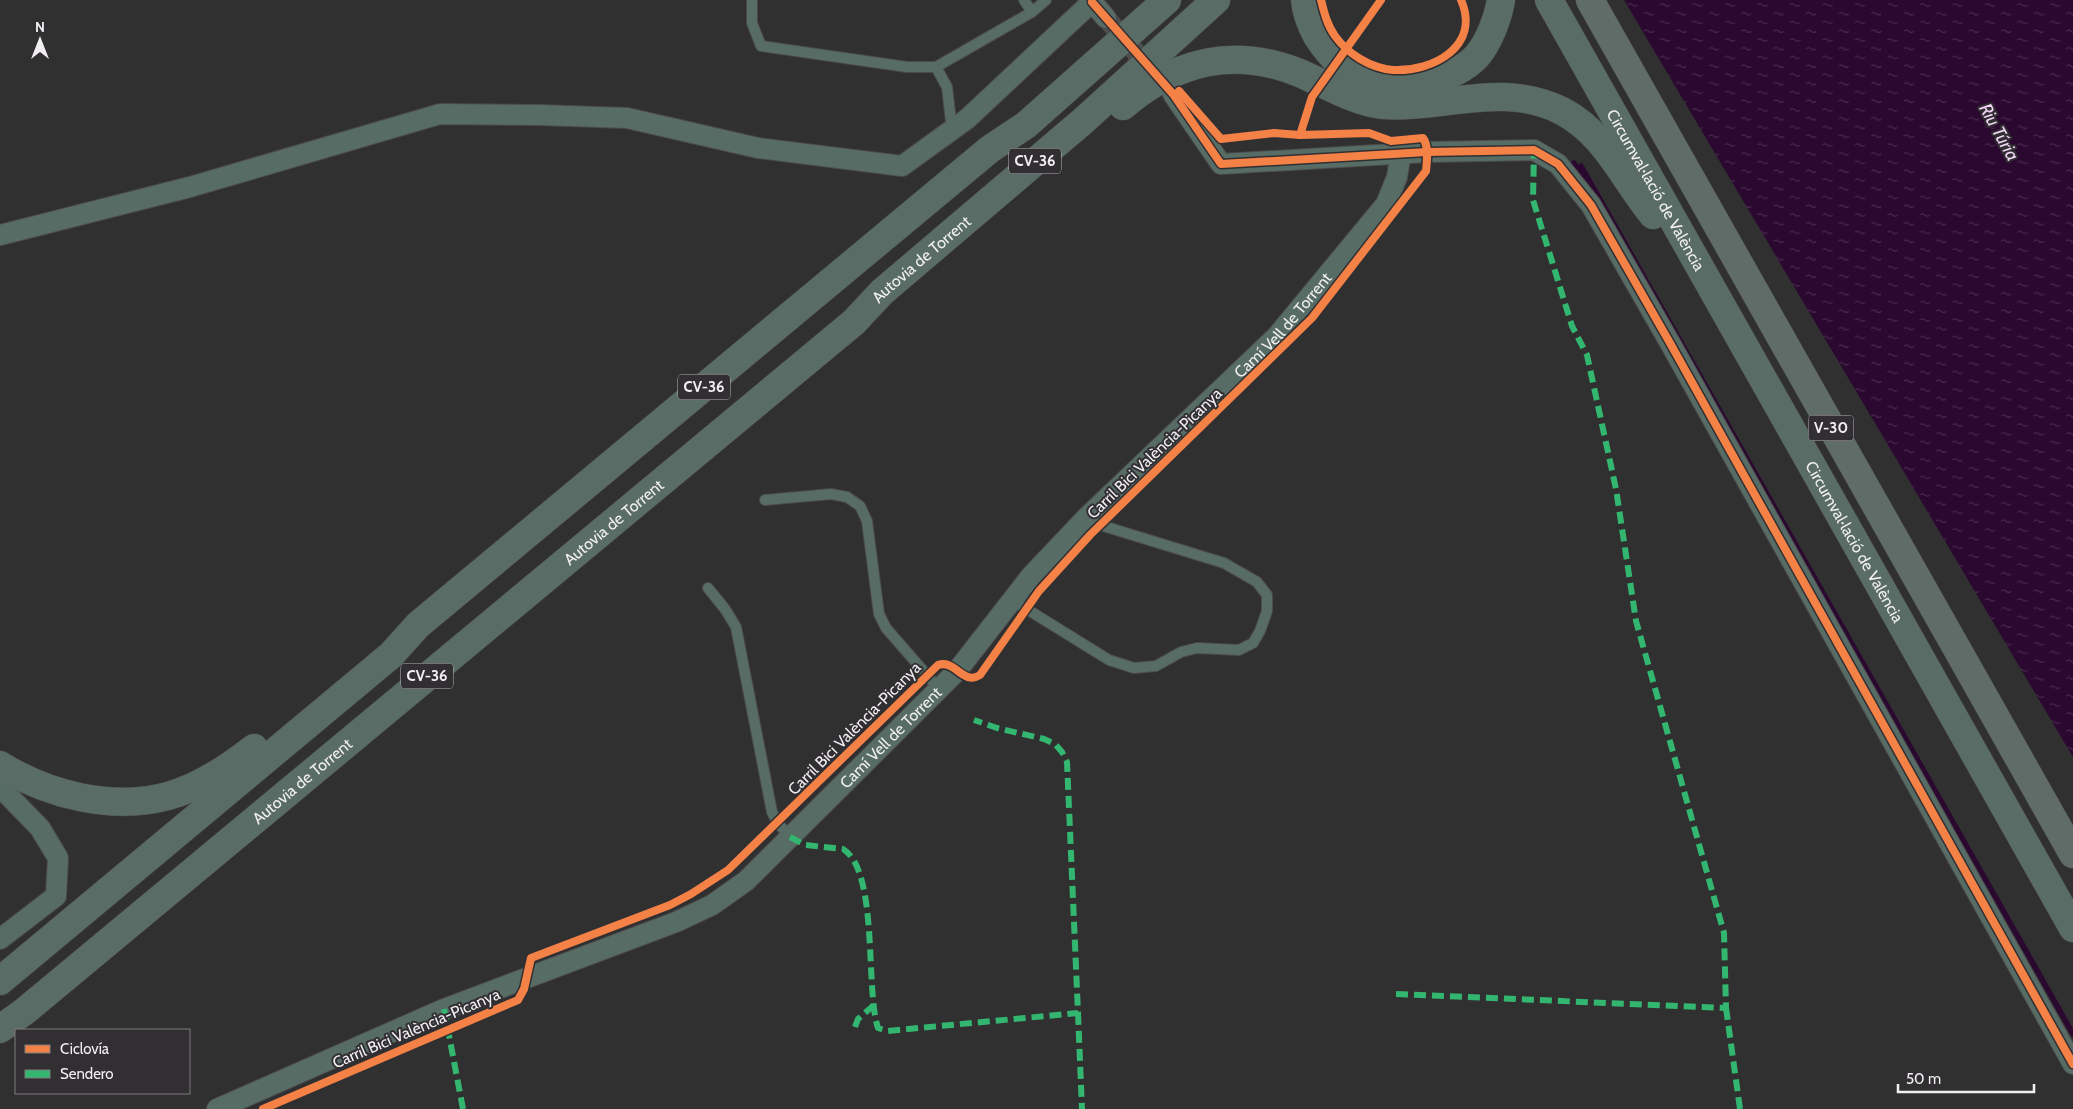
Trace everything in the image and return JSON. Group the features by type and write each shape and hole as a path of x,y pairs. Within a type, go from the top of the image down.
{"highway":[{"path":"990,149 1016,115 1147,0"},
{"name":"CV-36","path":"0,981 391,655 418,625 990,149 1026,125 1167,0"},
{"name":"Autovia de Torrent","path":"0,1029 33,1004 854,322 882,292 1083,121 1216,0"},
{"path":"1305,0 1311,25 1324,47 1344,67 1364,79 1388,84 1413,84 1437,79 1458,70 1477,56 1491,33 1501,0"},
{"name":"Circumval·lació de València","path":"1550,0 2073,928"},
{"name":"V-30","path":"1590,0 2073,854"},
{"path":"854,322 894,301 1145,87 1173,72 1201,64 1236,58 1269,63 1300,73 1352,96 1381,105 1419,105 1492,96 1528,99 1562,111 1591,130 1615,160 1652,214 1686,242"},
{"path":"0,764 55,792 97,800 131,801 167,796 202,783 235,763 266,740 379,644 418,625"}],"street":[{"path":"0,235 190,187 440,114 627,118 758,148 902,166 966,119 1093,1 1106,18"},
{"path":"1172,94 1221,164 1400,153 1534,150 1558,164 1591,204 2073,1064"},
{"name":"Camí Vell de Torrent","path":"217,1109 444,1009 676,922 730,894 746,881 957,671 1031,576 1086,518 1277,336 1386,204 1398,177 1400,153"},
{"path":"0,788 40,828 58,858 56,896 0,939"}],"lane":[{"path":"752,0 752,23 761,46 907,67 936,67 1032,12 1046,0"},
{"path":"1024,0 1032,12"},
{"path":"936,67 947,87 952,130"},
{"path":"765,500 831,494 847,497 860,506 867,521 880,614 886,628 939,689"},
{"path":"1012,600 1109,660 1134,668 1156,666 1181,652 1197,648 1239,650 1253,643 1260,631 1267,611 1267,595 1257,582 1224,563 1100,525 1086,518"},
{"path":"708,588 726,609 736,627 772,812 790,837"}],"water":[{"name":"Riu Túria","path":"1624,0 2073,0 2073,757"}],"waterway":[{"path":"1574,163 1585,183"},
{"path":"1581,166 2073,1034"}],"tunnel":[{"path":"1106,18 1155,74"}],"marked path":[{"path":"1396,994 1726,1008 1724,933 1636,621 1616,489 1587,355 1572,326 1533,200 1534,150"},
{"path":"790,837 805,845 843,849 854,861 862,881 866,905 874,1010 878,1028 887,1031 1078,1013 1067,762 1055,744 1044,739 997,728 974,720"},
{"path":"855,1027 858,1019 873,1006"},
{"path":"1726,1008 1740,1109"},
{"path":"444,1009 463,1109"},
{"path":"1078,1013 1082,1109"}],"cycle path":[{"path":"1321,0 1330,27 1346,49 1368,63 1393,70 1423,66 1437,61 1450,53 1459,43 1464,31 1465,16 1461,0"},
{"name":"Carril Bici València-Picanya","path":"263,1109 518,1000 524,989 531,958 670,905 728,870 938,665 944,664 969,677 980,675 1039,591 1090,535 1312,318 1426,171 1427,149 1423,138 1391,141 1369,133 1300,135 1312,97 1381,0"},
{"path":"1092,2 1173,94 1221,164 1427,152 1534,150 1558,164 1591,205 1670,343 2073,1064"},
{"path":"1179,91 1221,139 1274,133 1300,135"}]}
